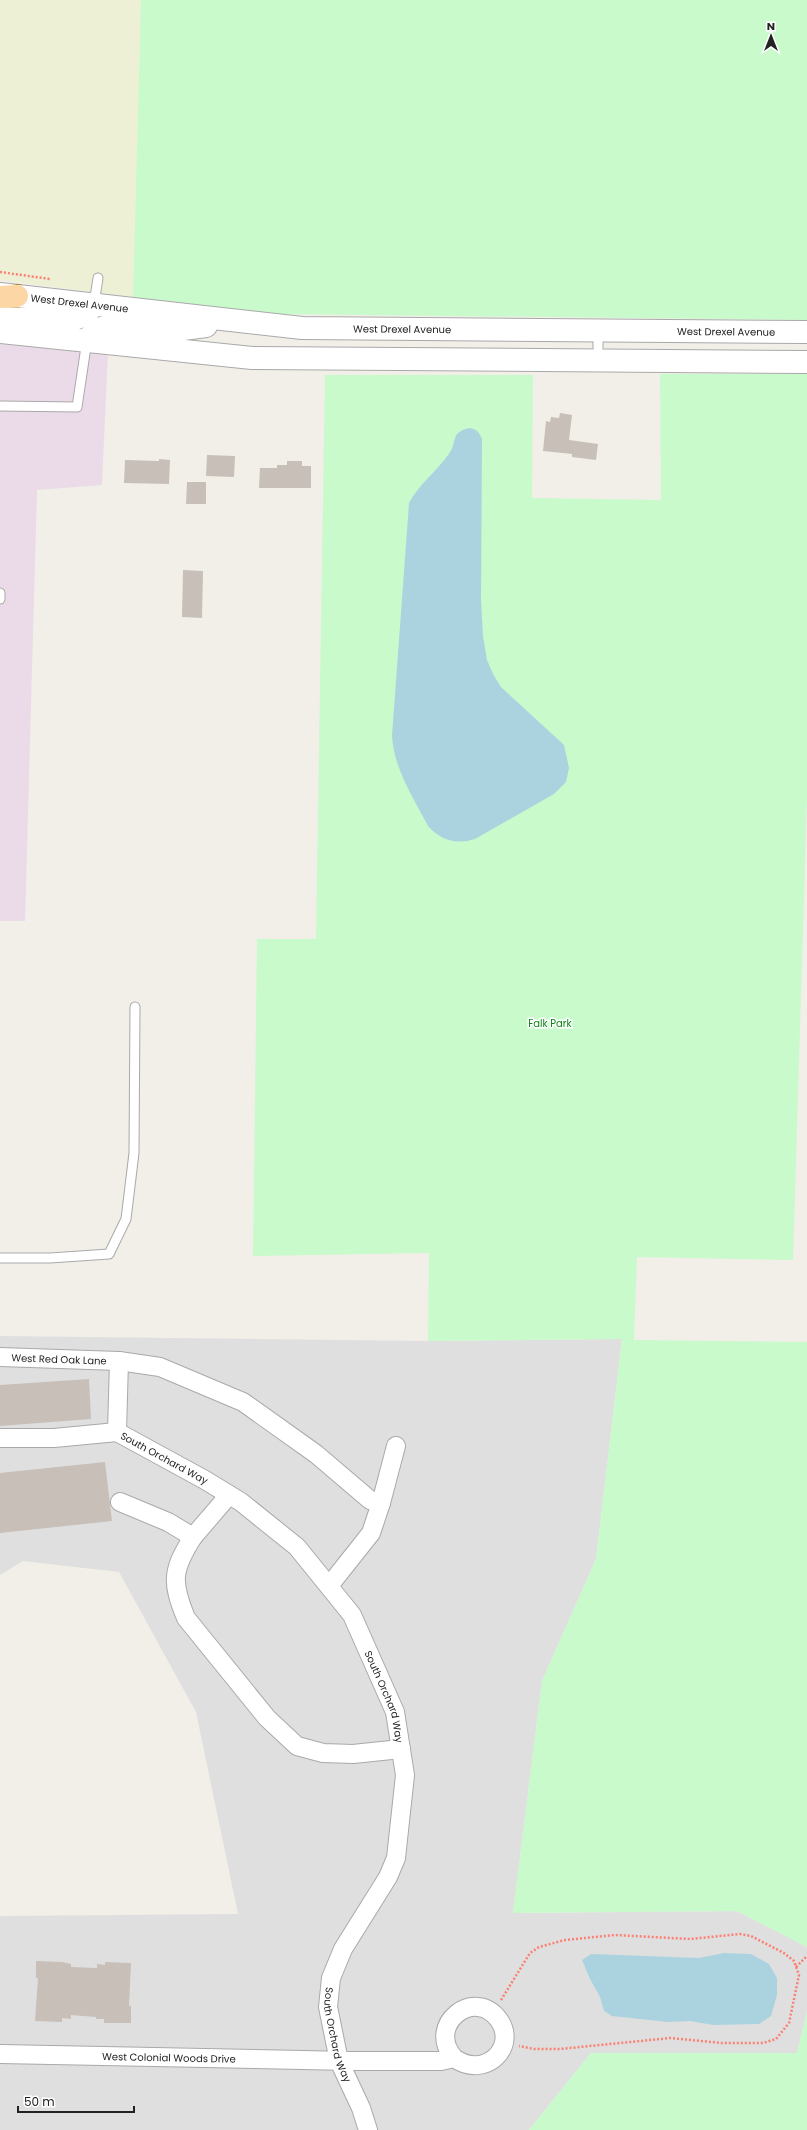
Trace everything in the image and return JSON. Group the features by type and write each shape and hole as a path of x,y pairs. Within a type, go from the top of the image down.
{"street":[{"name":"West Drexel Avenue","path":"6,296 94,303 239,322 302,328 807,332"},
{"path":"0,318 72,320 86,315 94,303"},
{"path":"86,340 98,329 112,325 152,330 183,329 239,322"},
{"path":"0,332 252,358 807,362"},
{"name":"West Red Oak Lane","path":"0,1357 119,1361 160,1367 244,1402 316,1454 370,1500 382,1504"},
{"name":"South Orchard Way","path":"119,1361 117,1432 205,1480 229,1495 297,1547 352,1615 395,1712 405,1775 396,1858 388,1877 343,1949 331,1978 328,2008 339,2061 361,2108 368,2130"},
{"path":"0,1438 61,1437 117,1432"},
{"path":"329,1586 371,1533 382,1504 396,1446"},
{"path":"229,1495 193,1537 179,1560 176,1581 178,1599 186,1618 267,1718 297,1746 323,1753 353,1754 401,1748"},
{"path":"120,1502 168,1522 193,1537"},
{"path":"476,2007 485,2009 500,2021 503,2029 503,2043 497,2056 480,2066 470,2066 454,2058 448,2051 445,2042 446,2029 452,2017 459,2011 476,2007"},
{"name":"West Colonial Woods Drive","path":"0,2054 339,2061 440,2061 454,2058"}],"lane":[{"path":"0,406 77,407 86,340 98,278"},
{"path":"598,331 598,361"},
{"path":"0,593 0,599"},
{"path":"0,1258 50,1258 109,1254 126,1219 134,1153 136,1007"}],"path":[{"path":"0,272 54,280"},
{"path":"493,2014 530,1953 539,1946 565,1940 615,1935 690,1939 740,1934 751,1936 784,1953 794,1961 799,1975 789,2023 776,2039 763,2043 722,2043 670,2038 560,2049 534,2049 503,2043"},
{"path":"796,1967 807,1956"}],"shaded area":[{"path":"0,344 108,350 102,485 37,490 25,921 0,921"},
{"path":"0,1336 428,1341 622,1339 596,1559 542,1681 513,1913 737,1911 807,1947 807,2012 797,2053 591,2053 529,2130 0,2130 0,1916 238,1914 196,1712 119,1572 23,1561 0,1575"}],"green space":[{"path":"0,0 141,0 133,297 0,280"},
{"path":"141,0 807,0 807,320 279,314 133,297"},
{"name":"Falk Park","path":"660,374 807,374 807,798 793,1260 637,1257 634,1340 807,1342 807,1947 737,1911 513,1913 542,1681 596,1559 622,1339 428,1341 429,1253 253,1256 257,939 316,939 325,375 533,375 532,498 661,500"},
{"path":"807,2012 807,2130 529,2130 591,2053 797,2053"}],"water":[{"path":"469,428 477,431 482,439 481,600 483,636 487,660 501,687 564,745 569,768 566,782 554,794 475,839 468,841 455,841 443,838 428,826 400,771 396,760 392,736 409,503 413,496 451,451 456,436 463,430"},
{"path":"724,1953 751,1954 769,1964 777,1978 777,1995 771,2016 759,2024 713,2025 690,2021 668,2022 612,2016 604,2011 600,1997 582,1960 591,1954 699,1958"}],"building":[{"path":"560,413 572,415 569,440 598,444 596,460 572,457 572,454 543,451 546,421 550,422 551,417 559,418"},
{"path":"207,455 235,456 234,477 206,476"},
{"path":"159,459 170,460 169,484 124,483 125,460 159,461"},
{"path":"287,461 302,461 302,466 311,466 311,488 259,488 260,468 277,468 277,465 287,465"},
{"path":"187,482 206,482 206,504 186,504"},
{"path":"183,570 203,571 202,618 182,617"},
{"path":"89,1379 91,1419 0,1426 0,1385"},
{"path":"105,1462 112,1521 0,1533 0,1473"},
{"path":"36,1961 62,1962 71,1964 71,1967 97,1968 97,1964 105,1965 105,1962 131,1963 129,2006 131,2006 131,2023 104,2023 104,2019 96,2019 96,2017 71,2015 71,2019 62,2018 62,2022 35,2021 38,1978 36,1978"}]}
